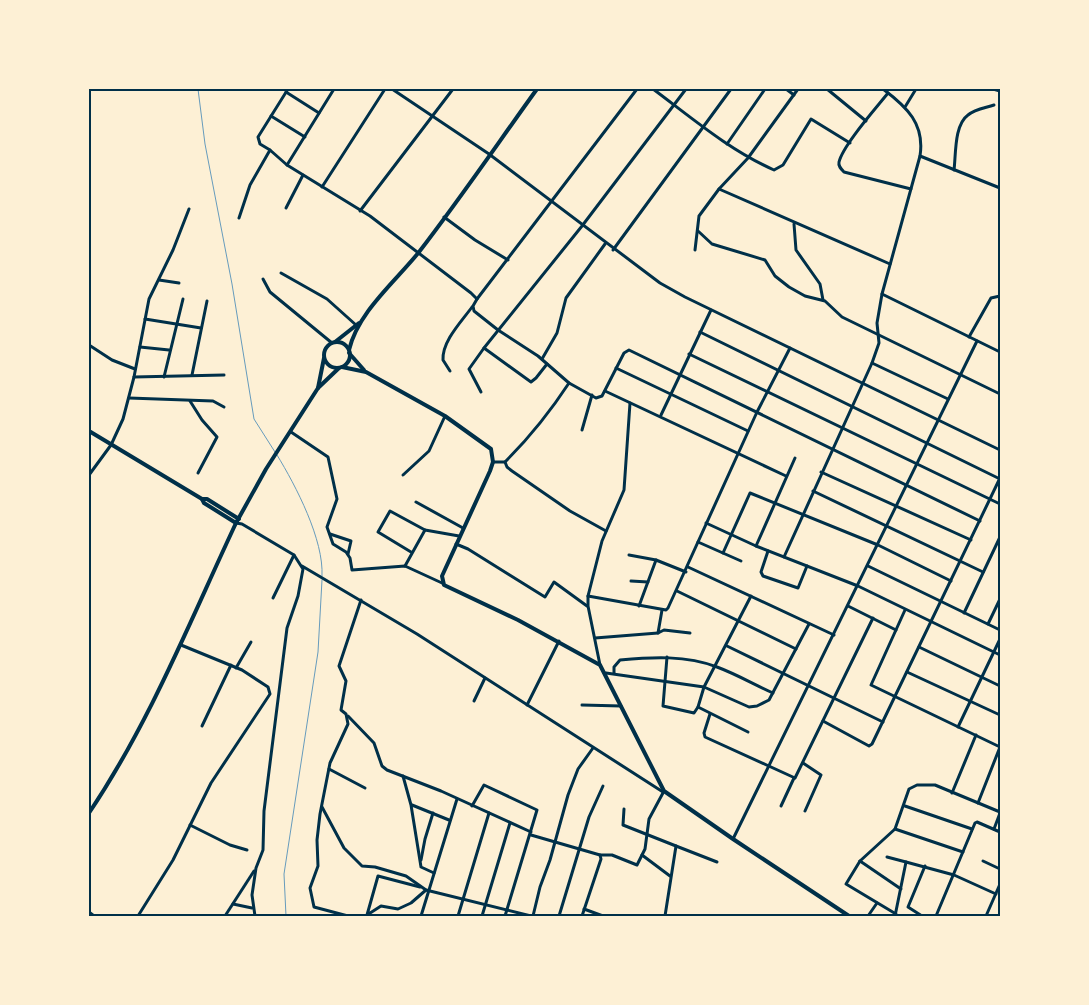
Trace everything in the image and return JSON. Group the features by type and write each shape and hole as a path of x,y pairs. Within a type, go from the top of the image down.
{"main road":[{"path":"89,813 143,723 181,646 237,521 266,470 318,388 349,359 351,341 361,322 418,252 537,89"},
{"path":"318,388 325,350 361,322"},
{"path":"333,343 344,345 366,372"},
{"path":"324,357 328,364 366,372 445,416 487,445 492,454 493,462 442,576 442,583 447,588 559,642 600,665 606,673 664,791 849,916"},
{"path":"89,431 202,499 204,503 237,521"}],"street":[{"path":"288,166 334,89"},
{"path":"322,187 385,89"},
{"path":"392,89 489,154 605,244 660,283 711,310 1000,450"},
{"path":"360,211 453,89"},
{"path":"450,371 443,360 445,350 454,332 637,89"},
{"path":"653,89 727,144 748,158 774,170 780,169 811,119 850,143"},
{"path":"481,392 469,369 582,226 686,89"},
{"path":"613,250 731,89"},
{"path":"727,144 765,89"},
{"path":"786,89 794,95"},
{"path":"695,250 699,216 748,158 798,89"},
{"path":"827,89 866,121"},
{"path":"784,557 821,472 854,407 879,343 878,323 882,294 920,156 921,134 914,118 905,107 883,89"},
{"path":"905,107 916,89"},
{"path":"993,89 1000,91"},
{"path":"319,113 287,90 258,137 260,144 288,166 360,211 418,252 477,299"},
{"path":"888,93 850,143 839,163 842,170 911,189"},
{"path":"954,170 961,124 972,112 994,105"},
{"path":"271,116 304,137"},
{"path":"239,218 250,185 270,150"},
{"path":"920,156 1000,188"},
{"path":"286,208 303,175"},
{"path":"720,189 794,224 890,264"},
{"path":"89,475 111,445 123,419 136,369 149,299 189,209"},
{"path":"444,217 475,240 508,260"},
{"path":"794,224 796,250 820,284 824,300 836,314 1000,394"},
{"path":"698,231 712,244 764,260 775,276 789,287 805,296 824,300"},
{"path":"542,360 557,333 566,298 605,244"},
{"path":"281,273 327,299 356,325"},
{"path":"263,279 270,292 333,343"},
{"path":"159,280 179,283"},
{"path":"882,294 1000,352"},
{"path":"969,337 991,298 1000,296"},
{"path":"164,377 169,350 183,299"},
{"path":"192,376 207,301"},
{"path":"474,304 474,311 498,330 542,360 569,383 592,395 600,398 624,353 629,350 680,373 980,520"},
{"path":"660,415 711,310"},
{"path":"145,319 201,328"},
{"path":"700,332 1000,479 883,722 869,746 823,721"},
{"path":"733,839 770,768 916,464 978,341"},
{"path":"89,345 112,360 136,369"},
{"path":"140,347 169,350"},
{"path":"484,348 531,382 547,364"},
{"path":"588,596 662,610 668,608 686,572 738,452 790,348"},
{"path":"689,354 1000,504"},
{"path":"872,363 948,399"},
{"path":"616,368 748,432"},
{"path":"134,377 224,375"},
{"path":"493,462 505,462 538,428 569,383"},
{"path":"605,391 660,415 786,476"},
{"path":"582,430 592,395"},
{"path":"129,398 213,402 224,408"},
{"path":"190,401 202,420 217,437 198,473"},
{"path":"600,665 588,606 588,596 606,531 626,483 630,403"},
{"path":"403,475 429,450 445,416"},
{"path":"291,432 328,457 337,499 327,527 333,544 348,554"},
{"path":"756,546 795,458"},
{"path":"505,462 507,467 570,511 606,531"},
{"path":"821,472 971,540"},
{"path":"813,491 983,572"},
{"path":"723,553 749,493 878,546 951,581"},
{"path":"416,502 463,528"},
{"path":"411,552 378,532 390,511 425,530 459,536"},
{"path":"237,521 294,555 302,565 343,588 593,748 664,791 649,819 639,863 635,865 612,855 600,855 531,834 457,799 384,768 374,743 341,710 346,681 340,666 360,600"},
{"path":"706,523 768,552 858,586 1000,655"},
{"path":"405,566 411,552 425,530"},
{"path":"330,534 351,541 348,554 352,570 405,566 442,583"},
{"path":"964,613 1000,537"},
{"path":"698,542 741,561"},
{"path":"456,544 468,548 545,597 554,582 588,606"},
{"path":"768,552 761,572 763,576 798,588 807,566"},
{"path":"273,598 294,555"},
{"path":"629,555 656,560 686,572"},
{"path":"639,606 656,560"},
{"path":"225,916 256,868 263,850 264,811 287,628 298,596 302,565"},
{"path":"868,566 1000,630"},
{"path":"688,567 834,636"},
{"path":"631,581 648,582"},
{"path":"677,591 796,649"},
{"path":"667,658 663,706 694,714 704,687 727,646 751,596"},
{"path":"988,624 1000,599"},
{"path":"848,606 896,630"},
{"path":"658,632 662,610"},
{"path":"905,610 871,683 1000,747 978,803"},
{"path":"781,806 873,618"},
{"path":"606,673 704,687 749,707 762,704 773,693 809,624"},
{"path":"596,638 666,630 690,633"},
{"path":"958,727 1000,639"},
{"path":"236,668 251,642"},
{"path":"527,704 559,642"},
{"path":"181,646 231,665 269,689 280,693"},
{"path":"727,646 883,722"},
{"path":"919,647 1000,686"},
{"path":"614,673 615,666 620,660 667,658 715,666 773,693"},
{"path":"202,726 231,665"},
{"path":"907,672 1000,716"},
{"path":"474,701 485,678"},
{"path":"138,916 163,879 231,750 266,702 270,694 269,689"},
{"path":"582,705 621,706"},
{"path":"698,707 748,732"},
{"path":"346,714 348,721 347,730 338,743 328,769 317,840 318,866 310,888 312,905 348,916"},
{"path":"710,714 704,733 705,737 794,778"},
{"path":"952,793 976,735"},
{"path":"427,890 411,903 398,909 380,906 366,915 378,876 532,916 573,781 585,757 593,748"},
{"path":"803,763 821,775 805,811"},
{"path":"328,769 365,788"},
{"path":"403,775 411,805 421,867 434,873"},
{"path":"906,862 895,915 846,884 860,861 896,829 909,790 918,785 935,785 1000,812 994,829"},
{"path":"472,806 480,789 487,786 537,810 505,916"},
{"path":"559,916 581,849 589,817 603,786"},
{"path":"420,916 457,799"},
{"path":"411,805 449,820"},
{"path":"905,806 972,829"},
{"path":"322,807 344,848 358,864 406,876 420,887"},
{"path":"624,809 623,825 717,862"},
{"path":"421,863 425,839 433,813"},
{"path":"458,916 489,814"},
{"path":"936,916 972,829 977,822 1000,832"},
{"path":"482,916 510,823"},
{"path":"190,825 230,845 247,850"},
{"path":"896,829 963,852"},
{"path":"665,916 676,846"},
{"path":"642,854 670,876"},
{"path":"582,916 601,859 600,855"},
{"path":"887,857 954,875 996,894"},
{"path":"983,860 1000,868"},
{"path":"860,861 901,889"},
{"path":"922,916 908,907 925,866"},
{"path":"255,916 252,908 256,868"},
{"path":"986,916 1000,884"},
{"path":"868,916 877,903"},
{"path":"233,904 252,908"},
{"path":"584,909 602,916"},
{"path":"89,912 94,916"}],"waterway":[{"path":"198,89 205,144 232,284 254,419 275,452"},
{"path":"277,455 300,497 314,530 322,576"},
{"path":"286,916 284,874 318,652 322,580"}]}
